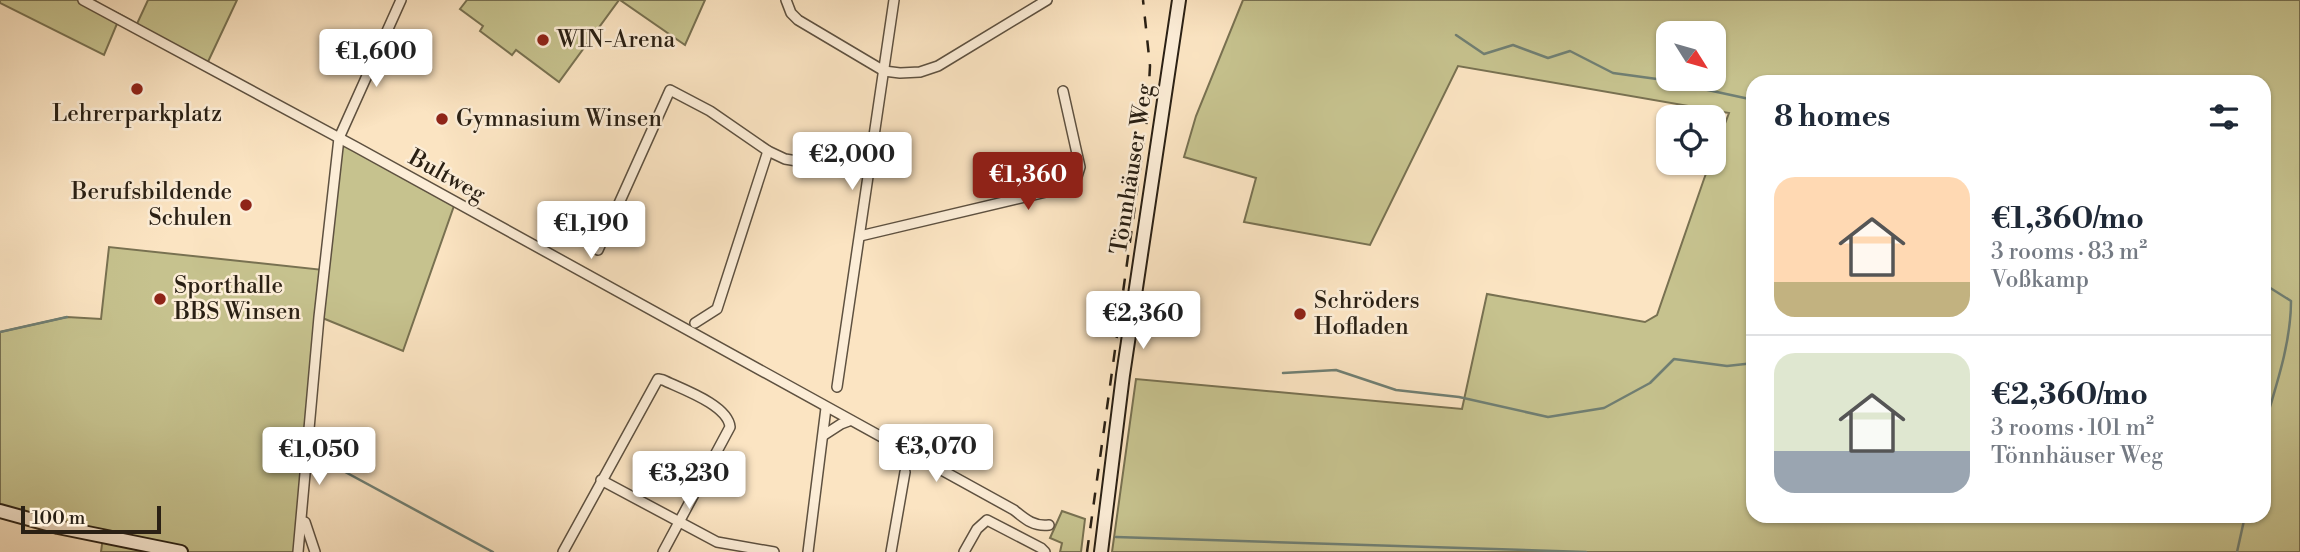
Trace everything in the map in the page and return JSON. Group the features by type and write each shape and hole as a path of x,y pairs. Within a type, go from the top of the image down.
{"main road":[{"name":"Tönnhäuser Weg","path":"1101,552 1123,375 1178,0"},
{"path":"0,511 58,527 181,552"}],"street":[{"name":"Bultweg","path":"83,0 1014,510 1028,522 1040,526 1049,525"},
{"path":"298,552 319,317 339,138 401,0"},
{"path":"786,0 791,13 798,20 884,71 920,72 938,66 1046,0"},
{"path":"837,387 894,0"},
{"path":"598,250 670,90 710,111 768,151 798,162 870,173"},
{"path":"860,236 1067,187 1076,180 1080,167 1063,91"},
{"path":"695,323 717,309 768,151"},
{"path":"563,552 658,379 721,410 729,420 728,433 663,552"},
{"path":"808,552 826,408"},
{"path":"824,435 849,421"},
{"path":"891,552 905,472"},
{"path":"601,480 717,542 774,552"},
{"path":"303,514 307,534 315,552"},
{"path":"964,552 982,522 987,520 1045,552"}],"shaded area":[{"path":"0,0 83,0 119,19 104,55 0,3"},
{"path":"148,0 237,0 206,66 135,28"},
{"name":"WIN-Arena","path":"467,0 619,0 559,82 516,50 512,55 480,31 483,26 460,9"},
{"path":"620,0 705,0 685,45"},
{"path":"1243,0 2300,0 2300,552 1112,552 1136,379 1462,409 1487,294 1645,322 1657,315 1706,175 1726,175 1726,121 1729,113 1726,112 1726,105 1683,105 1458,66 1370,245 1244,222 1256,178 1184,157 1196,116"},
{"path":"339,138 455,203 403,351 320,317 298,552 101,552 103,537 0,511 0,332 67,317 101,319 109,247 323,270"},
{"path":"1062,511 1085,519 1081,552 1060,552 1062,543 1050,538"}],"waterway":[{"path":"93,0 100,4"},
{"path":"113,11 132,21"},
{"path":"1456,35 1484,54 1513,45 1548,58 1570,51 1613,73 1657,79 1746,98"},
{"path":"2271,288 2291,301 2286,349 2271,404"},
{"path":"0,332 67,317"},
{"path":"1283,373 1336,370 1396,390 1459,397 1548,417 1604,408 1650,383 1674,359 1727,366 1746,364"},
{"path":"312,454 493,552"},
{"path":"2237,552 2243,523"},
{"path":"1116,537 1586,552"}],"railway":[{"path":"1087,552 1147,119 1150,66 1143,0"}],"place":[{"name":"WIN-Arena","path":"543,40"},
{"name":"Lehrerparkplatz","path":"137,89"},
{"name":"Gymnasium Winsen","path":"442,119"},
{"name":"Berufsbildende Schulen","path":"246,205"},
{"name":"Sporthalle BBS Winsen","path":"160,299"},
{"name":"Schröders Hofladen","path":"1300,314"}]}
